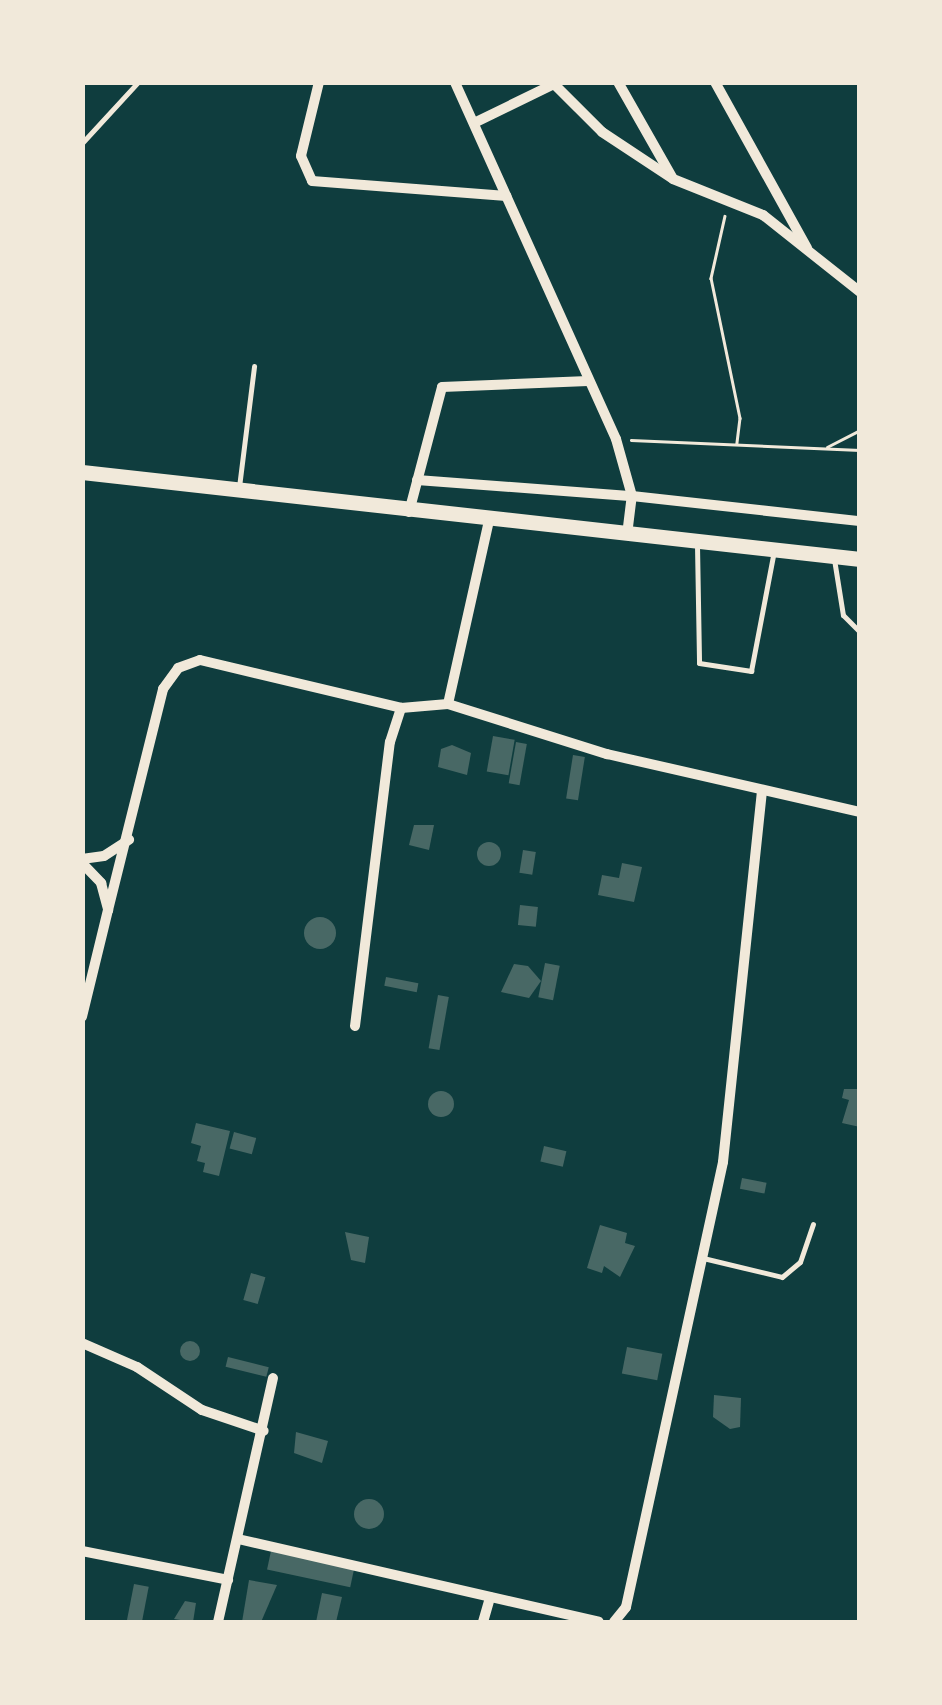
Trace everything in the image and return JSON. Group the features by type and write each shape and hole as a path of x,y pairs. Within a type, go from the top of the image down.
{"highway":[{"path":"82,472 490,522 860,559"}],"street":[{"path":"319,82 302,156 312,181 506,196"},
{"path":"455,82 616,439 632,496 627,535"},
{"path":"618,82 673,179"},
{"path":"715,82 809,251"},
{"path":"474,123 554,83 602,132 673,179 763,215 860,292"},
{"path":"410,512 442,387 588,381"},
{"path":"417,480 632,496 860,521"},
{"path":"448,704 490,522"},
{"path":"82,1017 129,840 163,689 178,668 200,660 400,708 448,704 607,754 860,812"},
{"path":"355,1026 390,742 400,708"},
{"path":"614,1622 626,1606 723,1162 762,790"},
{"path":"108,910 101,883 82,861 104,856 129,840"},
{"path":"82,1343 137,1366 202,1410 264,1431"},
{"path":"218,1622 273,1378"},
{"path":"238,1539 599,1622"},
{"path":"82,1551 228,1580"},
{"path":"483,1622 490,1597"}],"lane":[{"path":"82,143 138,82"},
{"path":"238,493 254,366"},
{"path":"698,542 699,663 751,671 774,548"},
{"path":"833,556 843,615 860,632"},
{"path":"703,1258 782,1277 800,1262 812,1224"}],"path":[{"path":"731,202 716,236 711,278 740,418 736,444"},
{"path":"826,448 860,430"},
{"path":"616,439 860,450"}],"building":[{"path":"493,736 515,740 508,775 487,771"},
{"path":"516,742 527,744 520,785 509,783"},
{"path":"452,745 471,753 467,775 438,767 441,749"},
{"path":"573,755 585,757 578,800 566,798"},
{"path":"414,825 434,825 429,850 409,845"},
{"path":"489,842 498,845 498,863 489,866 480,863 477,854 480,845"},
{"path":"523,850 536,852 532,875 519,873"},
{"path":"622,863 642,867 634,902 598,895 602,875 619,878"},
{"path":"520,905 538,907 536,927 518,925"},
{"path":"320,917 331,922 336,933 331,944 320,949 309,944 304,933 309,922"},
{"path":"545,963 560,966 553,1000 538,997"},
{"path":"514,964 528,966 541,981 529,998 501,992"},
{"path":"386,977 418,983 417,992 384,986"},
{"path":"438,995 449,997 439,1050 429,1048"},
{"path":"844,1089 860,1089 860,1127 842,1123 849,1100 842,1098"},
{"path":"441,1091 450,1095 454,1104 450,1113 441,1117 432,1113 428,1104 432,1095"},
{"path":"196,1123 230,1131 219,1176 203,1172 205,1163 197,1161 201,1146 191,1143"},
{"path":"234,1132 256,1138 252,1154 230,1148"},
{"path":"544,1146 566,1151 563,1167 540,1162"},
{"path":"742,1178 767,1183 764,1194 740,1189"},
{"path":"600,1225 627,1233 625,1243 635,1246 620,1277 604,1266 602,1273 587,1268"},
{"path":"345,1232 369,1237 365,1263 351,1260"},
{"path":"251,1273 265,1277 258,1304 243,1300"},
{"path":"190,1341 200,1351 190,1361 180,1351"},
{"path":"627,1347 662,1354 657,1380 622,1374"},
{"path":"228,1357 269,1367 266,1377 226,1367"},
{"path":"714,1395 741,1398 740,1427 730,1429 713,1417"},
{"path":"296,1432 328,1441 322,1463 294,1453"},
{"path":"369,1499 380,1503 384,1514 380,1525 369,1529 358,1525 354,1514 358,1503"},
{"path":"271,1551 354,1569 350,1587 267,1570"},
{"path":"249,1580 277,1585 261,1622 242,1622"},
{"path":"134,1584 149,1587 142,1622 127,1622"},
{"path":"322,1593 342,1597 336,1622 316,1622"},
{"path":"185,1601 196,1603 193,1622 174,1619"}]}
